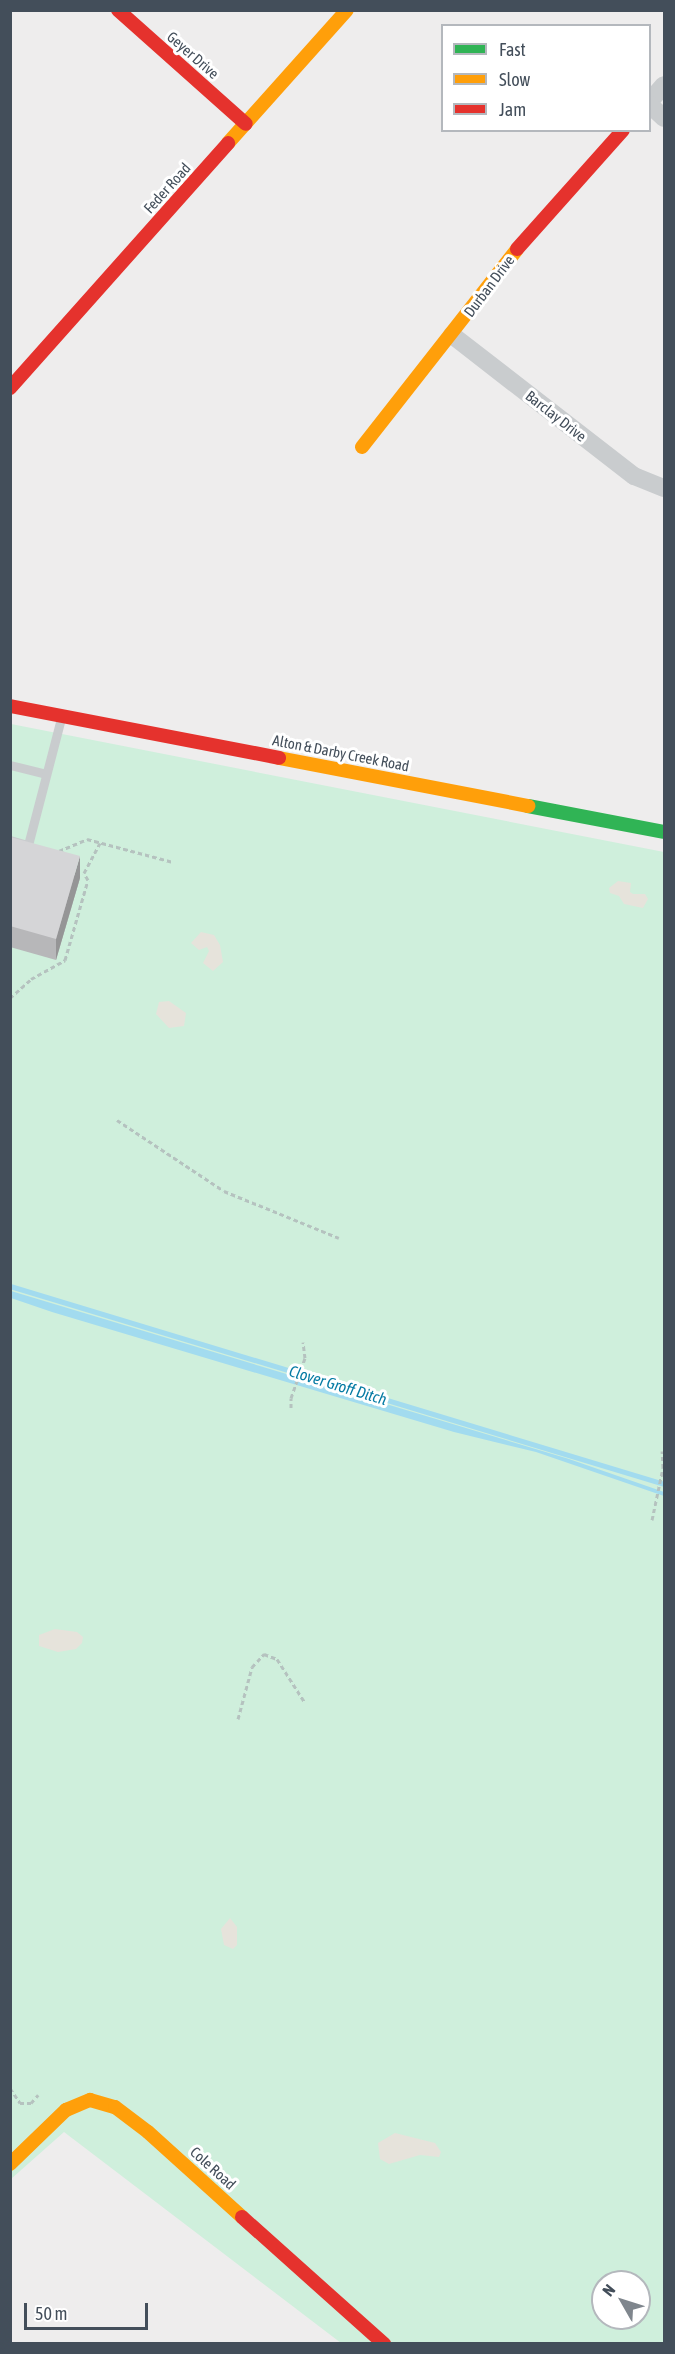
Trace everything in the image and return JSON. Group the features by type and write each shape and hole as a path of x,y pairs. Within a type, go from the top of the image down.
{"street":[{"name":"Geyer Drive","path":"118,10 246,124"},
{"name":"Feder Road","path":"10,388 347,10"},
{"path":"651,102 664,84"},
{"path":"651,104 664,118"},
{"name":"Durban Drive","path":"362,447 522,243 621,132"},
{"name":"Barclay Drive","path":"452,335 629,472 664,488"},
{"name":"Alton & Darby Creek Road","path":"10,706 664,832"},
{"name":"Cole Road","path":"10,2164 66,2110 90,2100 115,2107 148,2132 384,2343"}],"lane":[{"path":"10,840 28,845 62,716"},
{"path":"10,765 46,774"}],"path":[{"path":"57,854 54,852 66,850 87,838 173,862"},
{"path":"84,873 100,843"},
{"path":"10,998 31,979 65,960 88,880 84,873 73,871"},
{"path":"117,1120 224,1191 339,1238"},
{"path":"291,1408 291,1398 304,1358 303,1342"},
{"path":"652,1520 663,1468 662,1451"},
{"path":"238,1719 252,1667 264,1654 277,1659 304,1701"},
{"path":"10,2088 20,2103 31,2103 38,2095"}],"green space":[{"path":"11,724 664,852 664,2343 341,2343 64,2132 11,2179"}],"sand":[{"path":"618,881 631,883 630,892 633,894 645,894 648,899 643,908 624,904 619,896 610,893 609,888"},
{"path":"201,932 214,935 220,945 223,962 213,971 203,963 209,951 207,947 199,950 191,943"},
{"path":"169,1001 186,1013 184,1026 169,1028 156,1014 159,1002"},
{"path":"55,1629 77,1632 83,1637 82,1643 76,1649 58,1652 39,1646 39,1635"},
{"path":"230,1918 237,1927 237,1945 233,1949 224,1945 221,1929"},
{"path":"395,2133 435,2143 441,2152 439,2157 420,2155 389,2164 380,2159 378,2143"}],"water":[{"path":"11,1291 569,1459 664,1492 664,1496 536,1452 454,1432 52,1312 11,1298"}],"building":[{"path":"10,837 80,856 56,939 10,926 12,913 10,913"}],"waterway":[{"name":"Clover Groff Ditch","path":"10,1286 664,1484"}],"traffic: fast":[{"path":"528,806 664,832"}],"traffic: slow":[{"path":"228,143 347,10"},
{"path":"362,447 517,249"},
{"path":"279,758 528,806"},
{"path":"10,2164 66,2110 90,2100 115,2107 148,2132 242,2217"}],"traffic: jam":[{"path":"118,10 246,124"},
{"path":"517,249 621,132"},
{"path":"10,388 228,143"},
{"path":"10,706 279,758"},
{"path":"242,2217 384,2344"}]}
